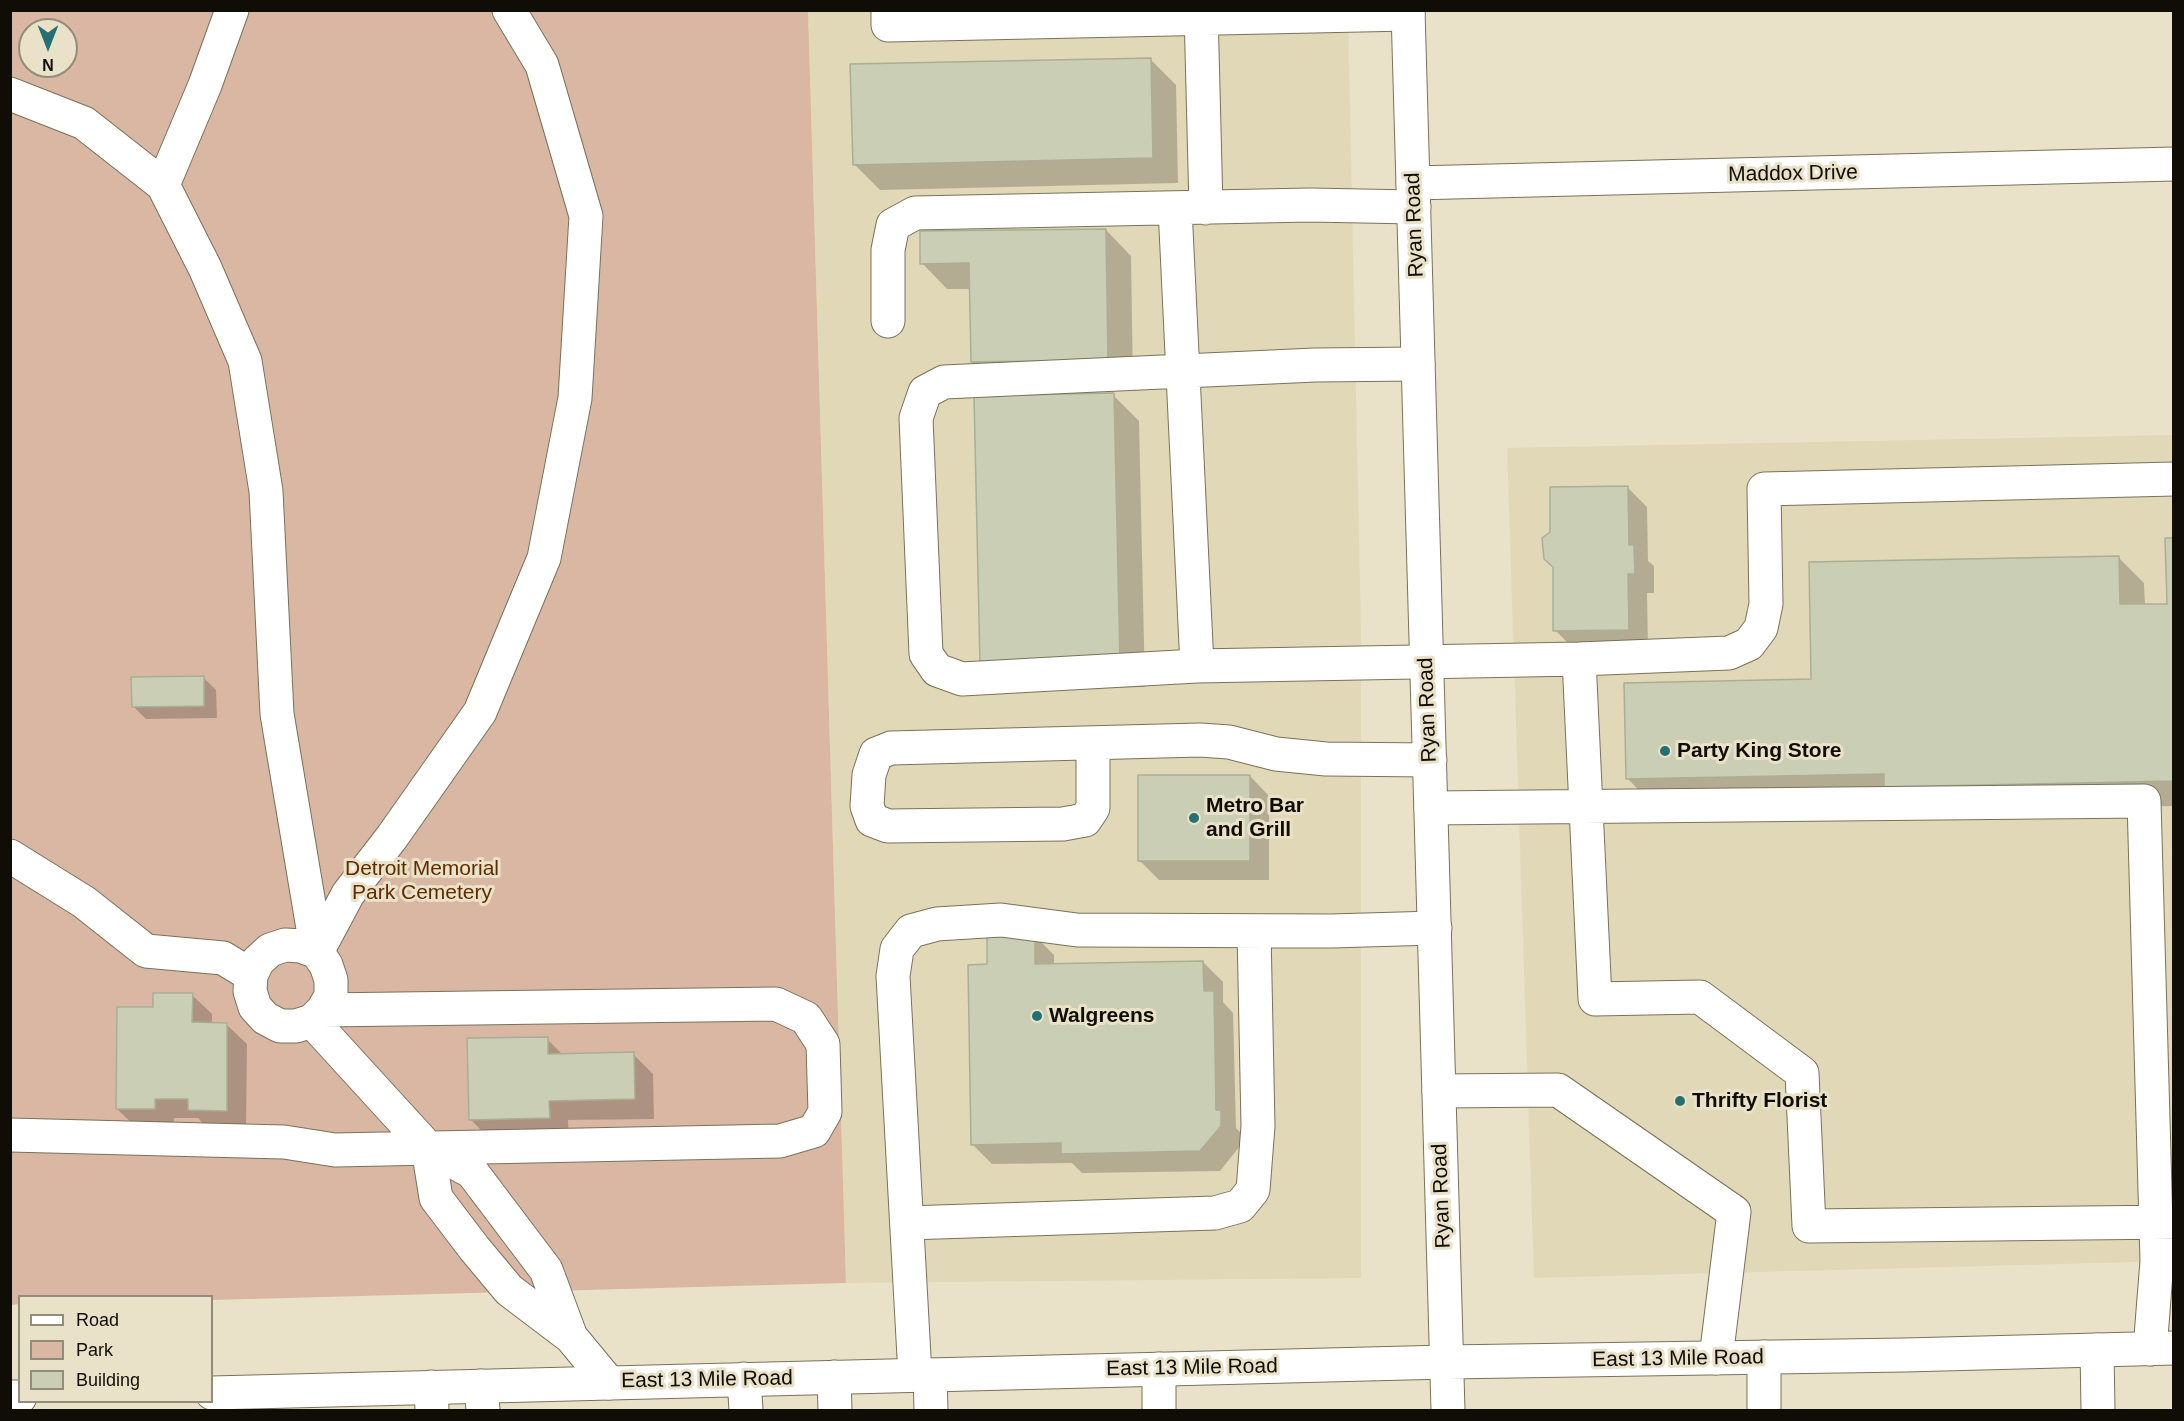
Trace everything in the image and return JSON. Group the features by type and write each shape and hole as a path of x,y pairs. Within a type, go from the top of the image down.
{"main road":[{"path":"163,185 205,85 232,10"},
{"path":"317,952 348,894 392,837 480,712 544,558 575,398 586,216 542,65 509,10"},
{"path":"888,10 888,25 1201,14 1408,12"},
{"name":"Ryan Road","path":"1408,12 1448,1410"},
{"path":"1197,666 1184,373 1201,14"},
{"path":"10,94 84,123 163,185 205,268 245,361 266,491 277,714 317,952 326,965 331,980 330,996 317,1016"},
{"name":"Maddox Drive","path":"888,321 888,250 893,225 915,213 1310,205 1414,195 2174,164"},
{"path":"1418,363 1315,365 1184,373 944,382 925,392 916,418 926,654 937,670 962,679 1197,666 1579,659 1729,653 1749,644 1761,628 1766,603 1764,489 2174,479"},
{"path":"1579,659 1596,999 1700,998 1802,1072 1809,1226 2165,1222"},
{"path":"1093,743 1093,808 1085,820 1063,824 888,826 872,820 867,806 870,775 876,754 891,748 1200,740 1229,742 1276,754 1326,759 1430,760"},
{"path":"1431,807 2159,801 2165,1222 2157,1261 2162,1348"},
{"path":"10,856 84,902 146,951 223,958 250,975"},
{"path":"931,1410 922,1375 907,1223 892,976 897,949 912,931 937,924 1001,921 1077,930 1254,931 1435,928"},
{"path":"907,1223 1215,1213 1240,1206 1253,1190 1258,1126 1254,931"},
{"path":"10,1135 284,1142 334,1150 780,1141 814,1131 825,1112 823,1044 806,1018 776,1004 317,1016 296,1026 280,1026 266,1018 255,1007 250,991 250,975 258,961 270,950 285,945 301,946 317,952"},
{"path":"317,1016 428,1148 472,1172 546,1270 571,1337"},
{"path":"1439,1091 1558,1090 1734,1212 1716,1358"},
{"path":"428,1148 436,1198 442,1206 509,1290 571,1337 609,1383"},
{"name":"East 13 Mile Road","path":"213,1392 431,1399 482,1398 609,1383 745,1395 834,1377 2162,1348"},
{"path":"2097,1350 2098,1410"},
{"path":"1764,1357 1764,1410"},
{"path":"1159,1369 1159,1410"},
{"path":"834,1377 835,1410"}],"shaded area":[{"path":"808,11 1348,11 1361,633 1361,1278 846,1283"},
{"path":"2173,435 2173,1261 1534,1278 1507,448"}],"green space":[{"name":"Detroit Memorial Park Cemetery","path":"10,11 808,11 846,1283 213,1300 213,1295 18,1295 18,1304 11,1305"}],"building":[{"path":"1151,58 1153,158 853,165 850,64"},
{"path":"1106,229 1108,360 971,362 969,263 920,264 920,231"},
{"path":"1114,393 1120,662 980,665 974,396"},
{"path":"1628,486 1629,545 1634,545 1635,574 1628,574 1629,630 1553,631 1553,567 1544,559 1542,538 1550,532 1550,487"},
{"path":"2165,538 2174,538 2174,781 1884,787 1884,774 1626,779 1624,683 1811,679 1809,562 2119,556 2120,604 2167,604"},
{"path":"204,676 204,706 132,707 131,677"},
{"name":"Metro Bar and Grill","path":"1138,775 1250,775 1250,861 1138,861"},
{"name":"Walgreens","path":"1035,933 1035,964 1203,961 1204,991 1214,991 1216,1110 1221,1110 1221,1126 1200,1151 1061,1154 1061,1143 971,1145 968,965 987,964 987,934"},
{"path":"153,993 193,993 192,1022 227,1023 227,1111 188,1110 188,1099 155,1099 155,1109 116,1109 117,1007 153,1007"},
{"path":"548,1037 548,1054 634,1052 635,1099 549,1101 550,1118 469,1120 467,1038"}],"place":[{"name":"Party King Store","path":"1665,751"},
{"name":"Metro Bar and Grill","path":"1194,818"},
{"name":"Walgreens","path":"1037,1016"},
{"name":"Thrifty Florist","path":"1680,1101"}]}
